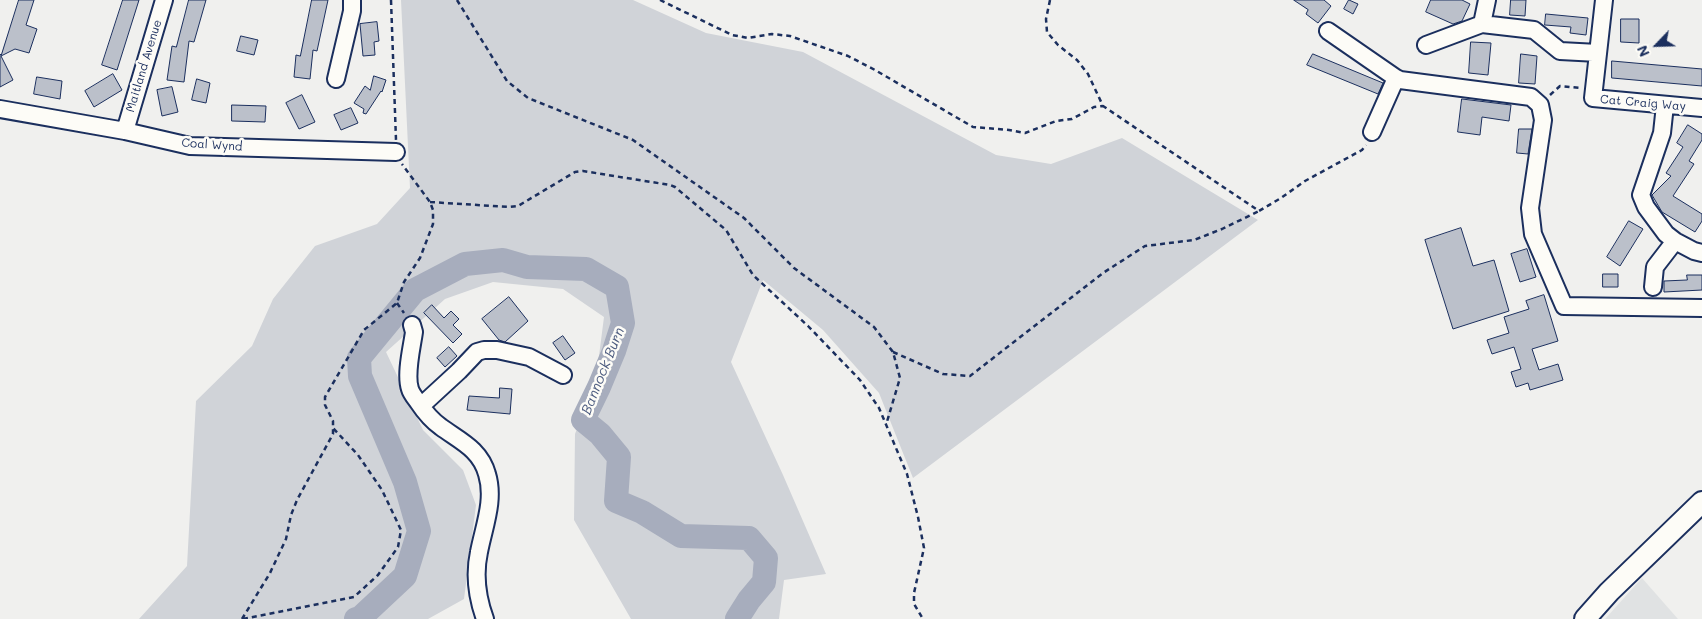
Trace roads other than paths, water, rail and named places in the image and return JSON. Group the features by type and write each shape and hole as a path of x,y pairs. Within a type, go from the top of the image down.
{"main road":[{"path":"1585,619 1609,592 1702,502"}],"street":[{"name":"Maitland Avenue","path":"125,131 164,0"},
{"path":"336,79 352,11 352,0"},
{"path":"1482,24 1487,0"},
{"name":"Cat Craig Way","path":"1604,0 1593,98 1702,108"},
{"path":"1426,45 1482,24 1534,30 1560,50 1598,53"},
{"path":"1328,31 1400,80 1531,97 1540,104 1543,120 1530,208 1533,234 1564,306 1702,308"},
{"path":"1372,132 1396,78"},
{"path":"1665,106 1662,133 1641,195 1646,207 1666,234 1674,241 1702,253"},
{"name":"Coal Wynd","path":"0,109 125,131 190,146 396,152"},
{"path":"1653,287 1655,267 1674,241"},
{"path":"412,325 414,332 409,378 410,389 421,406 439,426 472,449 483,460 490,483 488,518 478,553 476,576 479,602 485,619"},
{"path":"421,406 460,370 476,352 484,350 497,350 529,356 563,375"}],"waterway":[{"name":"Bannock Burn","path":"356,619 359,619 405,576 419,531 405,482 360,376 359,358 415,290 465,264 503,260 527,267 586,269 617,287 623,323 614,351 583,420 600,434 619,457 616,501 642,512 681,536 749,538 766,558 764,582 749,600 737,619"}]}
